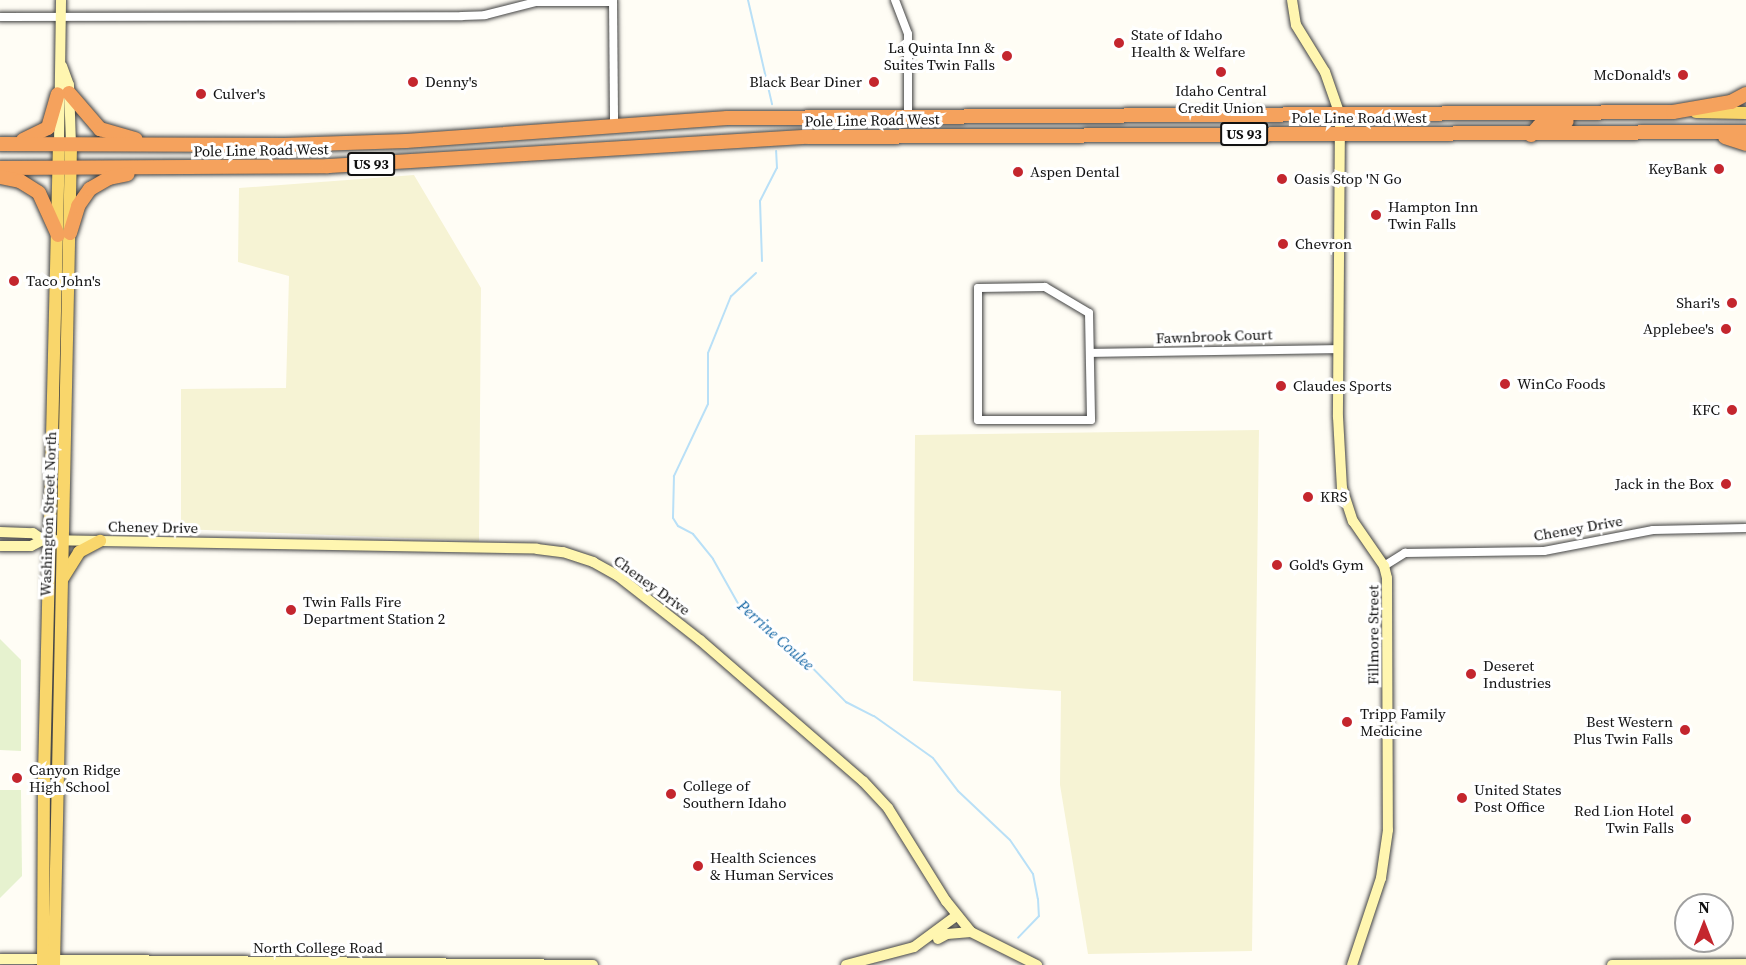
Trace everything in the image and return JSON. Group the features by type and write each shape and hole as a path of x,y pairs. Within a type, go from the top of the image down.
{"highway":[{"path":"4,144 44,132 64,93 100,129 171,145"},
{"name":"US 93","path":"1673,112 1717,105 1746,94"},
{"path":"1531,135 1539,126 1550,122 1601,120 1646,112"},
{"name":"Pole Line Road West","path":"4,144 171,145 406,141 614,124 908,116 1673,112"},
{"path":"1431,135 1487,127 1523,127 1533,123 1541,113"},
{"name":"Pole Line Road West","path":"0,168 328,166 808,137 1531,135 1746,132"},
{"path":"1678,133 1732,138 1746,144"},
{"path":"64,234 78,206 98,182 178,168"},
{"path":"0,177 20,181 39,193 64,234"}],"main road":[{"name":"Pole Line Road West","path":"1673,112 1746,113"},
{"name":"Washington Street North","path":"49,961 52,540 64,234 65,145"},
{"name":"Washington Street North","path":"49,961 60,585 52,540"},
{"path":"60,585 73,558 100,541"}],"street":[{"name":"Washington Street North","path":"61,0 65,145"},
{"path":"895,0 908,34 908,116"},
{"name":"Fillmore Street","path":"1292,0 1296,25 1325,72 1340,115 1339,349 1342,488 1353,521 1384,566 1388,602 1388,830 1382,878 1352,965"},
{"path":"0,17 462,16 536,2 613,1 614,124"},
{"path":"1046,287 1089,313 1090,353 1091,420 978,420 978,288 1046,287"},
{"name":"Fawnbrook Court","path":"1090,353 1339,349"},
{"name":"Cheney Drive","path":"1384,566 1405,553 1538,552 1653,530 1746,528"},
{"path":"0,532 33,533 52,540"},
{"path":"0,546 31,546 52,540"},
{"name":"Cheney Drive","path":"52,540 537,549 563,552 593,562 618,576 700,640 864,781 888,808 956,916"},
{"path":"846,965 914,947 956,916 971,932 1037,965"},
{"path":"878,965 902,958 947,934 971,932"},
{"name":"North College Road","path":"0,958 49,961 593,965"},
{"path":"1612,965 1746,964"}],"shaded area":[{"path":"414,175 481,288 479,541 181,529 181,389 286,388 289,276 238,262 239,188"},
{"path":"1259,430 1252,951 1088,954 1060,785 1061,691 913,681 915,435"}],"green space":[{"path":"0,639 21,660 21,751 0,750"},
{"path":"0,790 21,790 22,876 0,898"}],"waterway":[{"name":"Perrine Coulee","path":"748,0 772,104"},
{"name":"Perrine Coulee","path":"762,261 760,201 777,168 776,151"},
{"name":"Perrine Coulee","path":"756,273 731,296 708,353 708,404 674,476 673,518 678,526 693,534 713,559 740,607 786,641 846,702 874,716 933,758 958,791 1010,840 1033,874 1038,899 1039,916 1018,938"}],"place":[{"name":"State of Idaho Health & Welfare","path":"1119,43"},
{"name":"La Quinta Inn & Suites Twin Falls","path":"1007,56"},
{"name":"Idaho Central Credit Union","path":"1221,72"},
{"name":"McDonald's","path":"1683,75"},
{"name":"Denny's","path":"413,82"},
{"name":"Black Bear Diner","path":"874,82"},
{"name":"Culver's","path":"201,94"},
{"name":"KeyBank","path":"1719,169"},
{"name":"Aspen Dental","path":"1018,172"},
{"name":"Oasis Stop 'N Go","path":"1282,179"},
{"name":"Hampton Inn Twin Falls","path":"1376,215"},
{"name":"Chevron","path":"1283,244"},
{"name":"Taco John's","path":"14,281"},
{"name":"Shari's","path":"1732,303"},
{"name":"Applebee's","path":"1726,329"},
{"name":"WinCo Foods","path":"1505,384"},
{"name":"Claudes Sports","path":"1281,386"},
{"name":"KFC","path":"1732,410"},
{"name":"Jack in the Box","path":"1726,484"},
{"name":"KRS","path":"1308,497"},
{"name":"Gold's Gym","path":"1277,565"},
{"name":"Twin Falls Fire Department Station 2","path":"291,610"},
{"name":"Deseret Industries","path":"1471,674"},
{"name":"Tripp Family Medicine","path":"1347,722"},
{"name":"Best Western Plus Twin Falls","path":"1685,730"},
{"name":"Canyon Ridge High School","path":"17,778"},
{"name":"College of Southern Idaho","path":"671,794"},
{"name":"United States Post Office","path":"1462,798"},
{"name":"Red Lion Hotel Twin Falls","path":"1686,819"},
{"name":"Health Sciences & Human Services","path":"698,866"}]}
